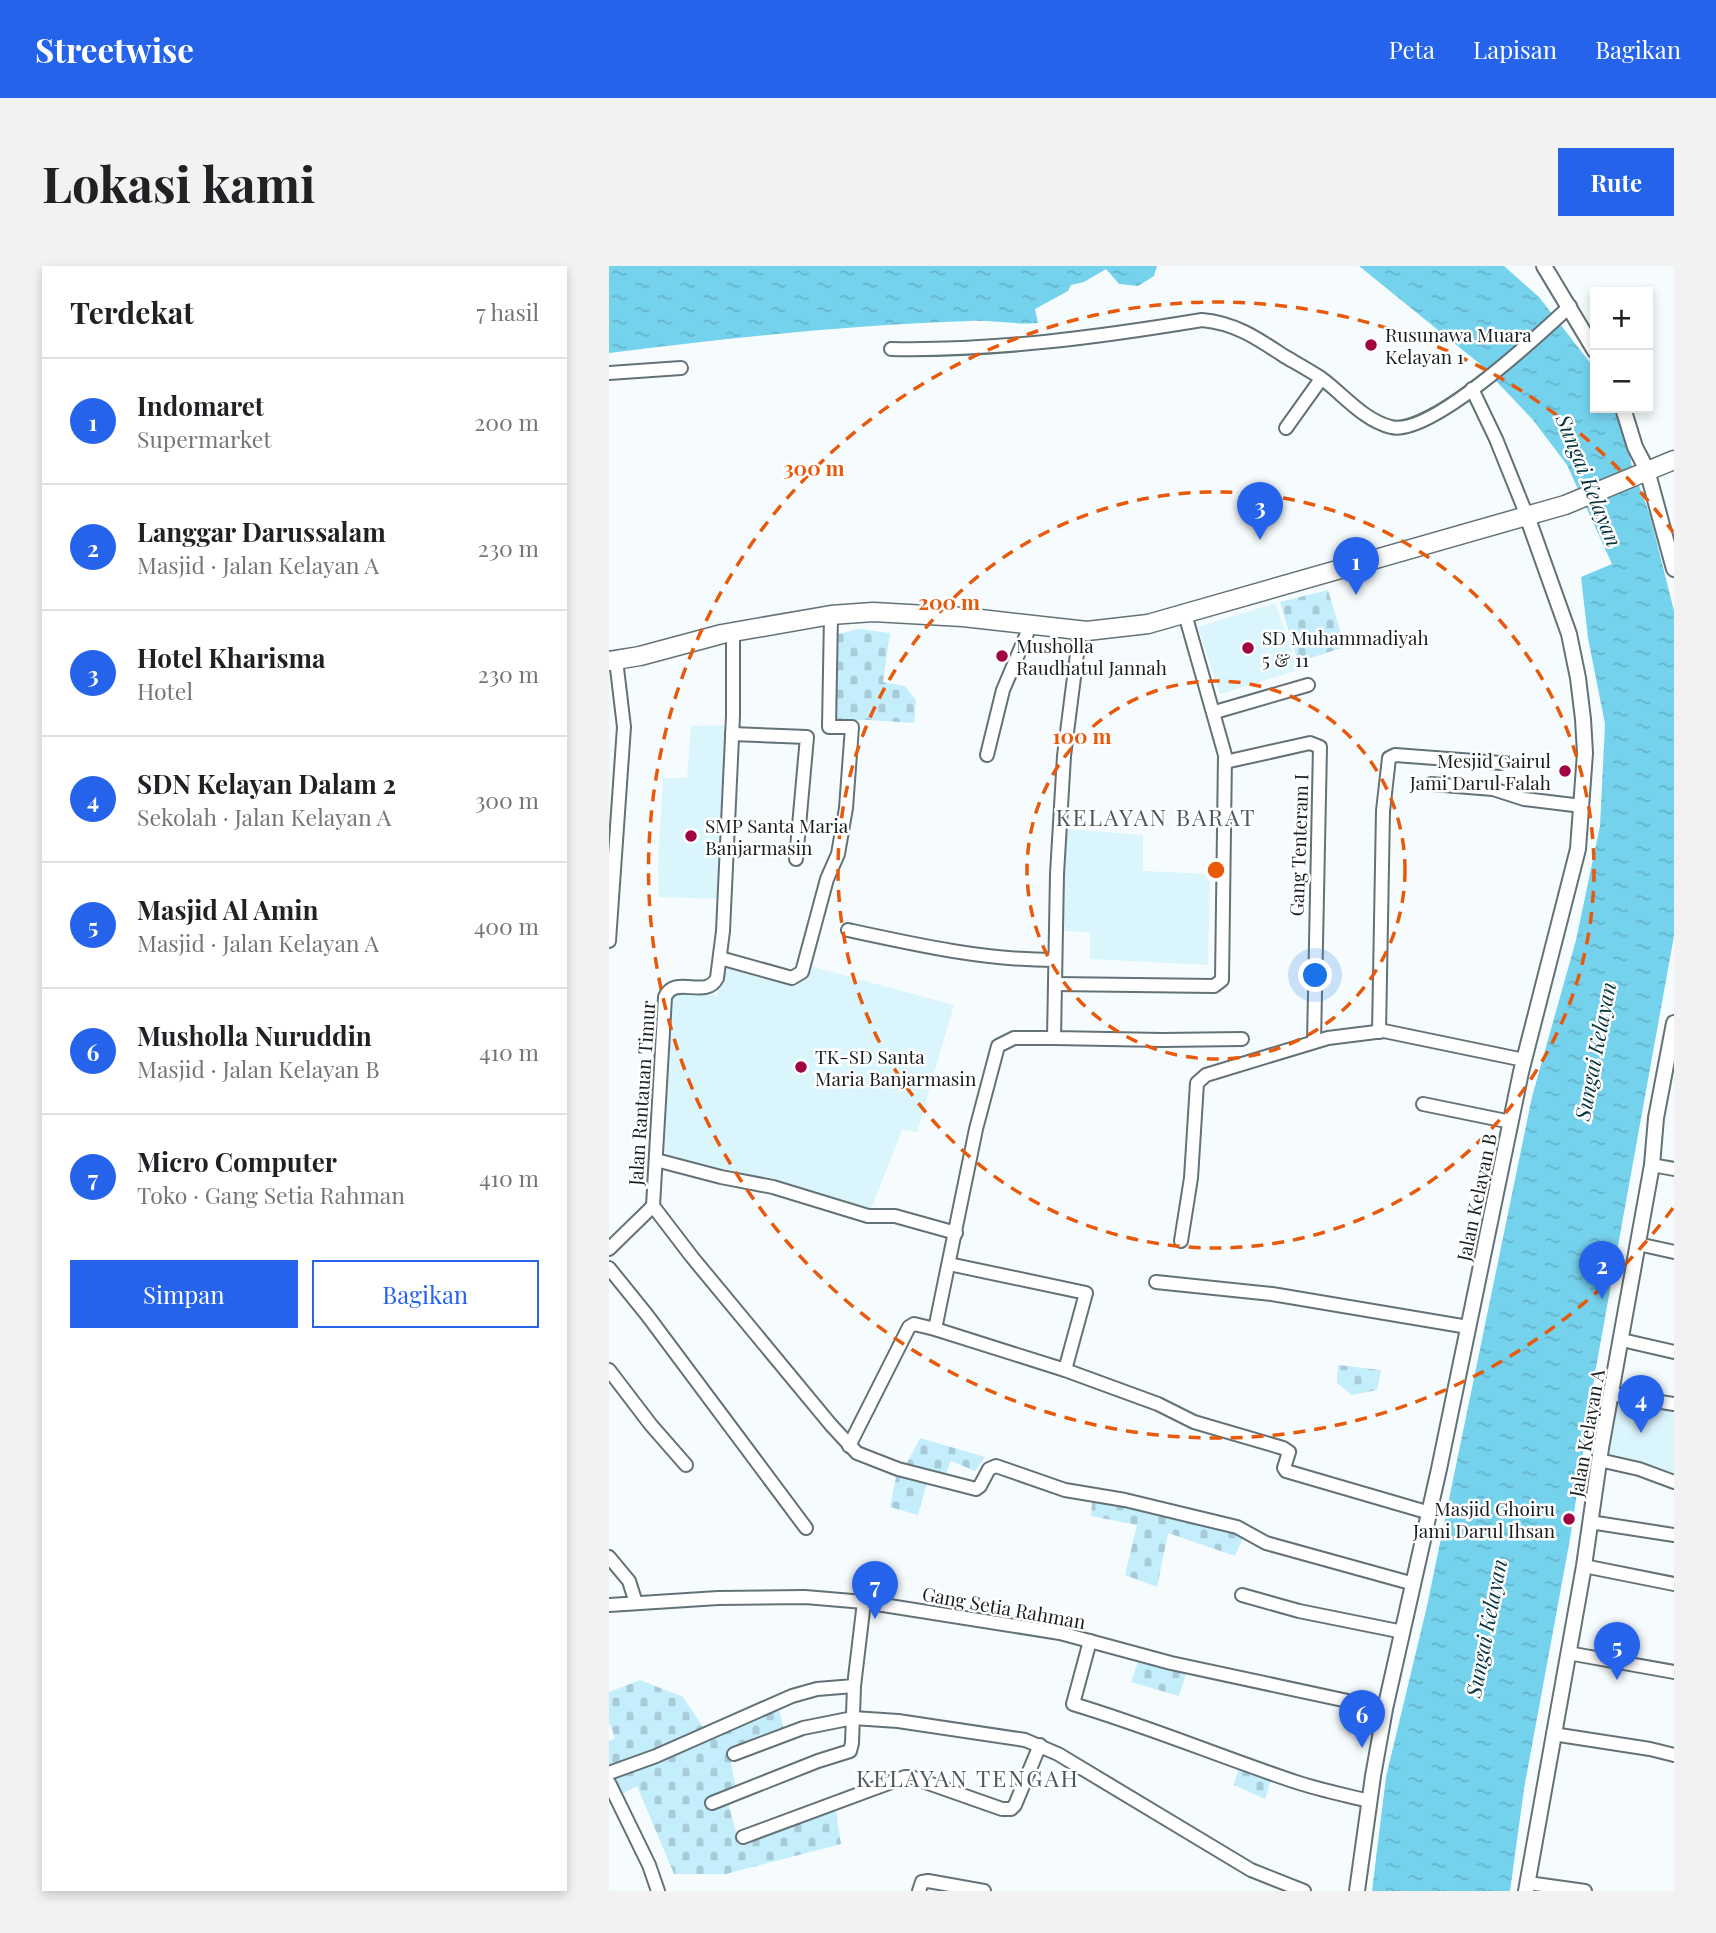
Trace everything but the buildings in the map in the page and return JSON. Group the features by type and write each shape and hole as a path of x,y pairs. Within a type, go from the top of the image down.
{"main road":[{"path":"613,661 733,632 831,615 873,612 1080,630 1115,629 1185,614 1527,516 1627,481 1674,460"}],"street":[{"path":"1544,266 1594,350"},
{"path":"891,349 1059,341 1202,320 1231,325 1321,379 1368,416 1391,427 1403,428 1436,416 1486,379 1567,308"},
{"path":"609,373 681,368"},
{"path":"1286,428 1321,379"},
{"path":"1472,388 1527,516"},
{"path":"1625,413 1635,447 1647,470 1674,569"},
{"name":"Jalan Kelayan B","path":"1357,1891 1385,1709 1415,1584 1524,1060 1578,849 1585,753 1578,678 1569,634 1527,516"},
{"path":"1055,984 1214,986 1222,980 1225,762 1215,712 1185,614"},
{"path":"719,958 792,978 802,972 827,879 838,855 846,808 852,727 829,727 831,615"},
{"path":"987,755 1003,690 1031,624"},
{"path":"1054,1038 1064,756 1080,630"},
{"name":"Jalan Rantauan Timur","path":"733,632 732,734 717,978 710,987 673,987 665,997 653,1206 849,1446"},
{"path":"609,941 624,727 613,661"},
{"path":"1215,712 1308,685"},
{"path":"732,734 807,737 796,859"},
{"name":"Gang Tenteram I","path":"1225,762 1310,743 1320,747 1314,1042"},
{"path":"1379,1032 1383,811 1389,758 1395,755 1501,763"},
{"path":"1431,784 1493,789 1524,799 1582,806"},
{"path":"848,930 966,955 1055,960"},
{"name":"Jalan Kelayan A","path":"1527,1887 1584,1566 1599,1460 1622,1340 1652,1165 1656,1118 1674,1023"},
{"path":"1181,1241 1191,1178 1199,1079 1314,1042 1345,1035 1379,1032 1524,1060"},
{"path":"935,1329 980,1113 998,1046 1014,1038 1162,1041 1242,1039"},
{"path":"1423,1104 1511,1122"},
{"path":"656,1160 720,1177 773,1186 868,1216 895,1216 956,1233"},
{"path":"1652,1165 1674,1170"},
{"path":"609,1249 653,1206"},
{"path":"1637,1244 1674,1252"},
{"path":"949,1264 1086,1293 1065,1370"},
{"path":"609,1268 806,1528"},
{"path":"1156,1282 1272,1294 1468,1327"},
{"path":"1415,1584 1266,1543 1237,1527 1125,1500 1065,1490 996,1466 989,1469 976,1489 876,1462 849,1446 909,1327 914,1324 1065,1370 1158,1404 1194,1422 1283,1448 1289,1452 1284,1468 1286,1471 1430,1513"},
{"path":"1622,1340 1674,1352"},
{"path":"609,1370 686,1465"},
{"path":"1611,1395 1674,1404"},
{"path":"1599,1460 1639,1469 1674,1482"},
{"path":"1590,1522 1674,1535"},
{"path":"609,1557 629,1581 636,1603"},
{"path":"1584,1566 1674,1584"},
{"path":"1242,1595 1299,1611 1403,1632"},
{"name":"Gang Setia Rahman","path":"609,1605 718,1598 805,1597 864,1602 1060,1633 1195,1668 1385,1709"},
{"path":"712,1803 818,1761 848,1752 852,1744 854,1686 864,1602"},
{"path":"1090,1641 1073,1703 1142,1725 1299,1783 1369,1801"},
{"path":"1568,1653 1674,1672"},
{"path":"609,1773 656,1756 792,1696 817,1689 854,1686"},
{"path":"734,1754 803,1728 853,1717 989,1733 1025,1740 1058,1754 1251,1870 1304,1891"},
{"path":"1553,1734 1674,1755"},
{"path":"743,1837 905,1777 1002,1809 1010,1809 1040,1745"},
{"path":"609,1783 649,1865 658,1891"},
{"path":"919,1891 922,1882 928,1881 984,1891"},
{"path":"1527,1887 1585,1891"}],"shaded area":[{"name":"SD Muhammadiyah 5 & 11","path":"1275,603 1299,670 1220,694 1198,627"},
{"name":"SMP Santa Maria Banjarmasin","path":"726,725 718,899 659,897 658,864 663,778 687,778 691,726"},
{"path":"1067,829 1143,835 1143,871 1210,874 1208,965 1090,959 1090,932 1062,931"},
{"name":"TK-SD Santa Maria Banjarmasin","path":"728,965 797,986 810,966 954,1005 917,1132 902,1130 870,1212 726,1176 665,1155 667,1003 675,989 716,996"},
{"path":"1617,1400 1674,1408 1674,1478 1603,1458"}],"green space":[{"path":"1328,590 1345,647 1298,662 1280,602"},
{"path":"859,629 890,633 883,682 905,686 916,700 914,723 832,721 831,636"},
{"path":"1338,1365 1381,1370 1377,1390 1352,1395 1337,1383"},
{"path":"920,1438 985,1457 975,1471 951,1461 945,1476 929,1475 918,1515 890,1507 896,1477 906,1465"},
{"path":"1092,1502 1114,1503 1244,1535 1235,1556 1168,1533 1157,1587 1125,1575 1137,1525 1091,1516"},
{"path":"1139,1659 1187,1671 1179,1696 1131,1682"},
{"path":"640,1680 683,1697 709,1736 778,1705 784,1730 729,1751 736,1789 728,1803 738,1839 835,1805 841,1844 726,1874 674,1874 637,1786 609,1801 609,1741 615,1738 609,1722 609,1692"},
{"path":"1239,1766 1271,1780 1265,1799 1234,1785"}],"water":[{"path":"609,266 1157,266 1154,276 1138,286 1119,284 1106,269 1084,282 1071,285 1068,291 1035,309 1038,323 969,321 834,329 609,353"},
{"name":"Sungai Kelayan","path":"1359,266 1504,266 1539,297 1590,363 1590,413 1618,413 1626,435 1632,467 1650,515 1674,611 1674,936 1595,1373 1570,1539 1524,1789 1510,1891 1372,1891 1386,1777 1427,1606 1532,1097 1576,940 1600,826 1605,724 1588,638 1581,577 1612,564 1567,465 1533,420 1480,364"}],"place":[{"name":"Rusunawa Muara Kelayan 1","path":"1371,345"},
{"name":"Hotel Kharisma","path":"1260,540"},
{"name":"Indomaret","path":"1356,595"},
{"name":"SD Muhammadiyah 5 & 11","path":"1248,648"},
{"name":"Musholla Raudhatul Jannah","path":"1002,656"},
{"name":"Mesjid Gairul Jami Darul Falah","path":"1565,771"},
{"name":"SMP Santa Maria Banjarmasin","path":"691,836"},
{"name":"TK-SD Santa Maria Banjarmasin","path":"801,1067"},
{"name":"Langgar Darussalam","path":"1602,1299"},
{"name":"SDN Kelayan Dalam 2","path":"1641,1433"},
{"name":"Masjid Ghoiru Jami Darul Ihsan","path":"1569,1519"},
{"name":"Micro Computer","path":"875,1619"},
{"name":"Masjid Al Amin","path":"1617,1680"},
{"name":"Musholla Nuruddin","path":"1362,1748"}],"district":[{"name":"KELAYAN BARAT","path":"1156,816"},
{"name":"KELAYAN TENGAH","path":"968,1777"}]}
